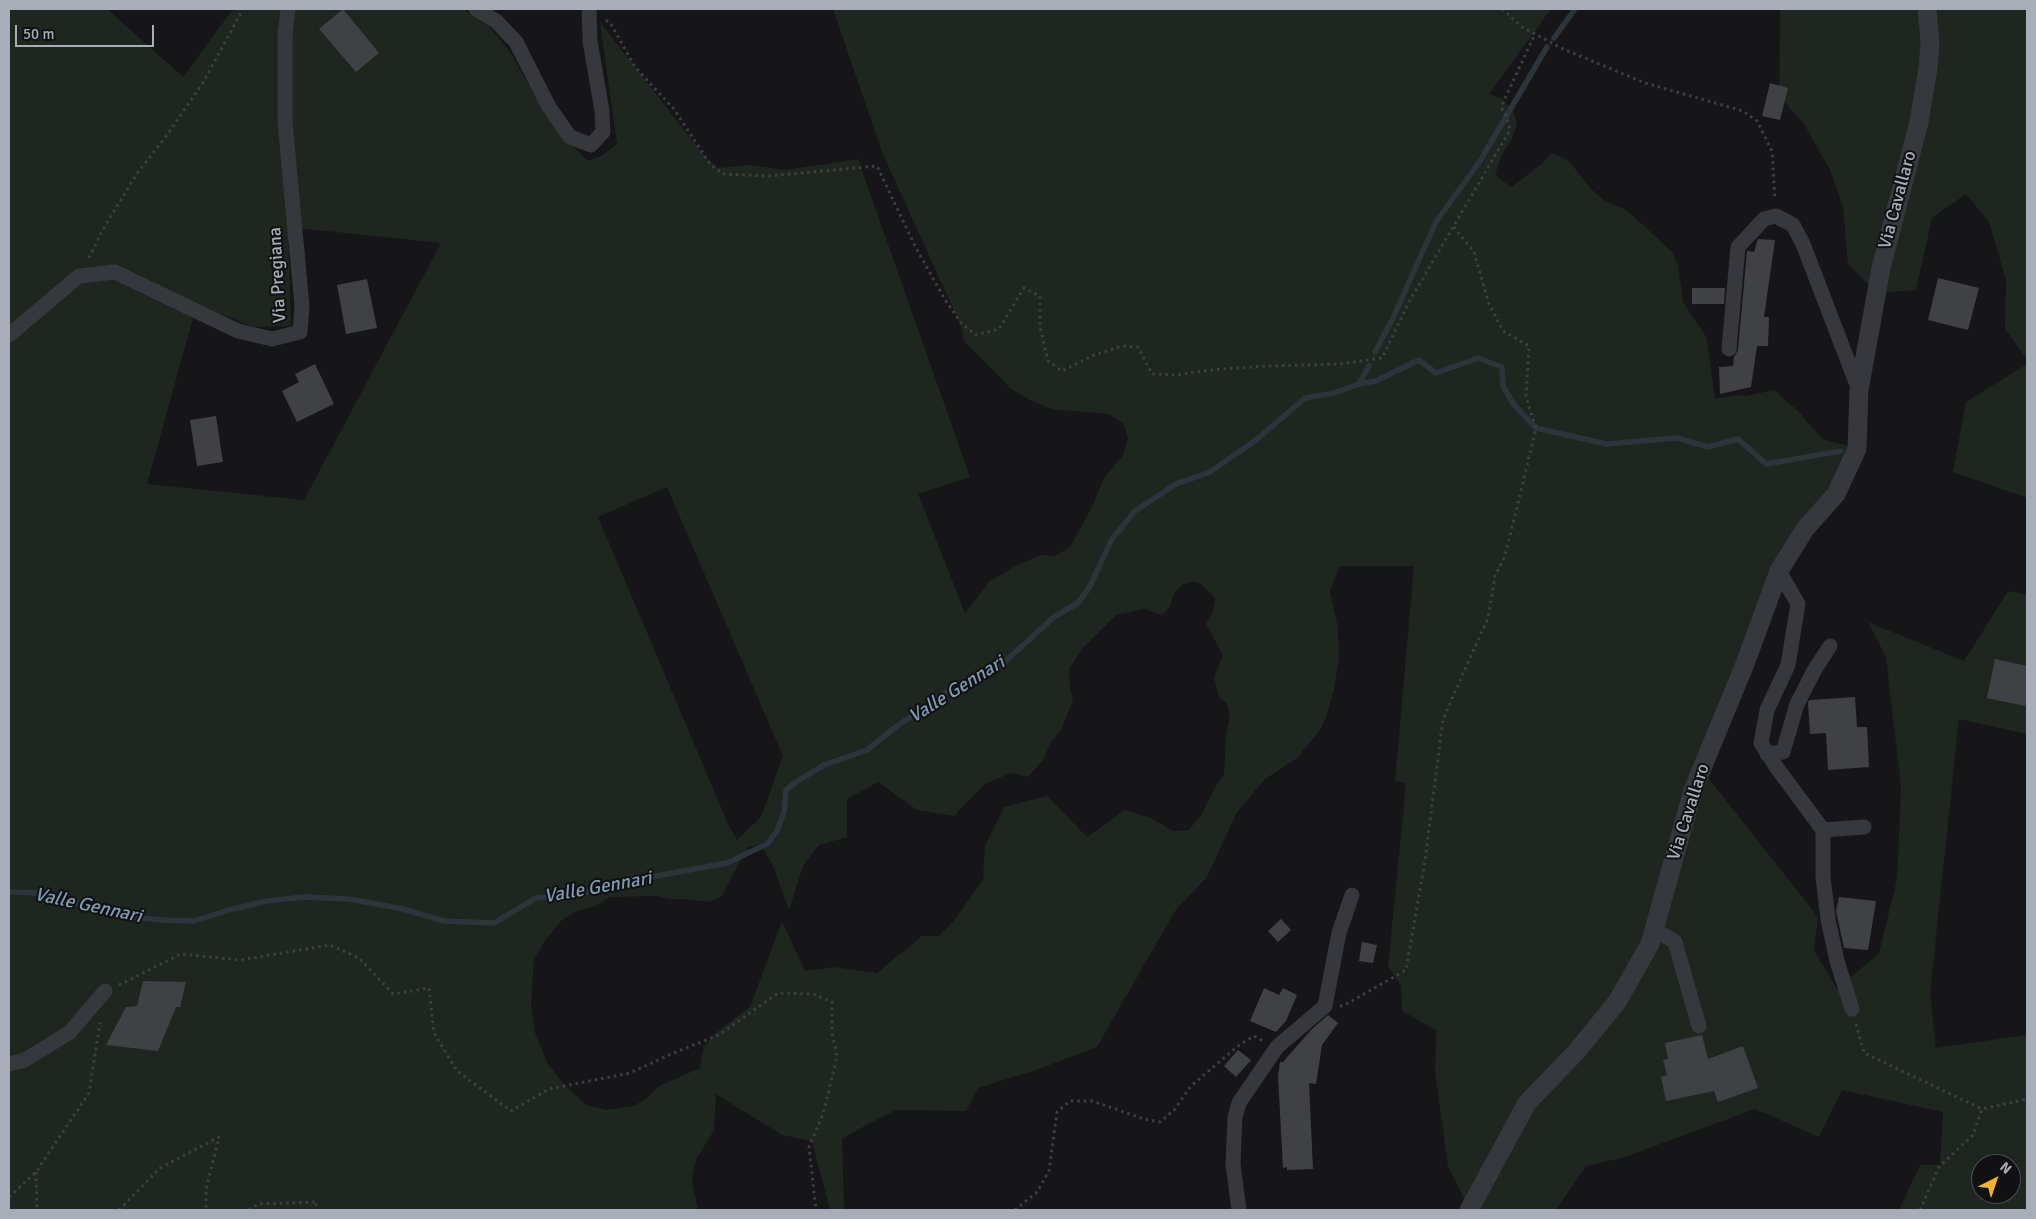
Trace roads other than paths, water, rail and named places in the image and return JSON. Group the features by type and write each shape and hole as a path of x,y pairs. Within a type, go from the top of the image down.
{"street":[{"name":"Via Pregiana","path":"9,335 79,276 115,272 238,331 272,339 300,332 302,306 285,122 285,35 288,9"},
{"path":"476,9 496,21 516,42 549,107 570,137 591,144 603,132 602,111 590,41 589,9"},
{"name":"Via Cavallaro","path":"1468,1210 1527,1103 1578,1051 1617,1002 1650,944 1692,790 1745,664 1779,571 1805,529 1836,494 1857,448 1858,390 1881,268 1919,122 1928,68 1930,43 1927,9"},
{"name":"Via Cavallaro","path":"1730,349 1738,248 1764,219 1776,216 1793,225 1803,244 1858,390"},
{"path":"1779,571 1798,604 1788,665 1767,710 1761,743 1823,830 1823,877 1828,919 1837,961 1852,1009"},
{"path":"1768,754 1783,752 1797,704 1815,669 1830,646"},
{"path":"1823,830 1864,827"},
{"path":"1239,1210 1233,1164 1235,1117 1239,1103 1277,1048 1325,1006 1340,933 1352,895"},
{"path":"1654,929 1675,942 1699,1026"},
{"path":"9,1064 25,1060 70,1032 105,991"}],"waterway":[{"path":"1554,38 1575,9"},
{"path":"1375,352 1393,318 1436,222 1480,161 1547,47"},
{"name":"Valle Gennari","path":"9,892 38,893 115,915 160,920 194,921 267,901 304,897 349,899 403,909 444,921 494,923 536,898 604,890 651,877 727,863 767,844 777,831 784,812 786,790 796,782 824,765 867,750 893,729 951,689 975,680 998,668 1054,617 1078,603 1089,588 1112,539 1135,511 1176,484 1210,472 1256,440 1305,398 1334,393 1359,384 1376,381 1419,360 1436,373 1478,358 1502,367 1503,386 1514,405 1536,428 1607,444 1677,438 1708,447 1738,439 1766,464 1841,451"},
{"path":"1359,384 1369,366"}]}
